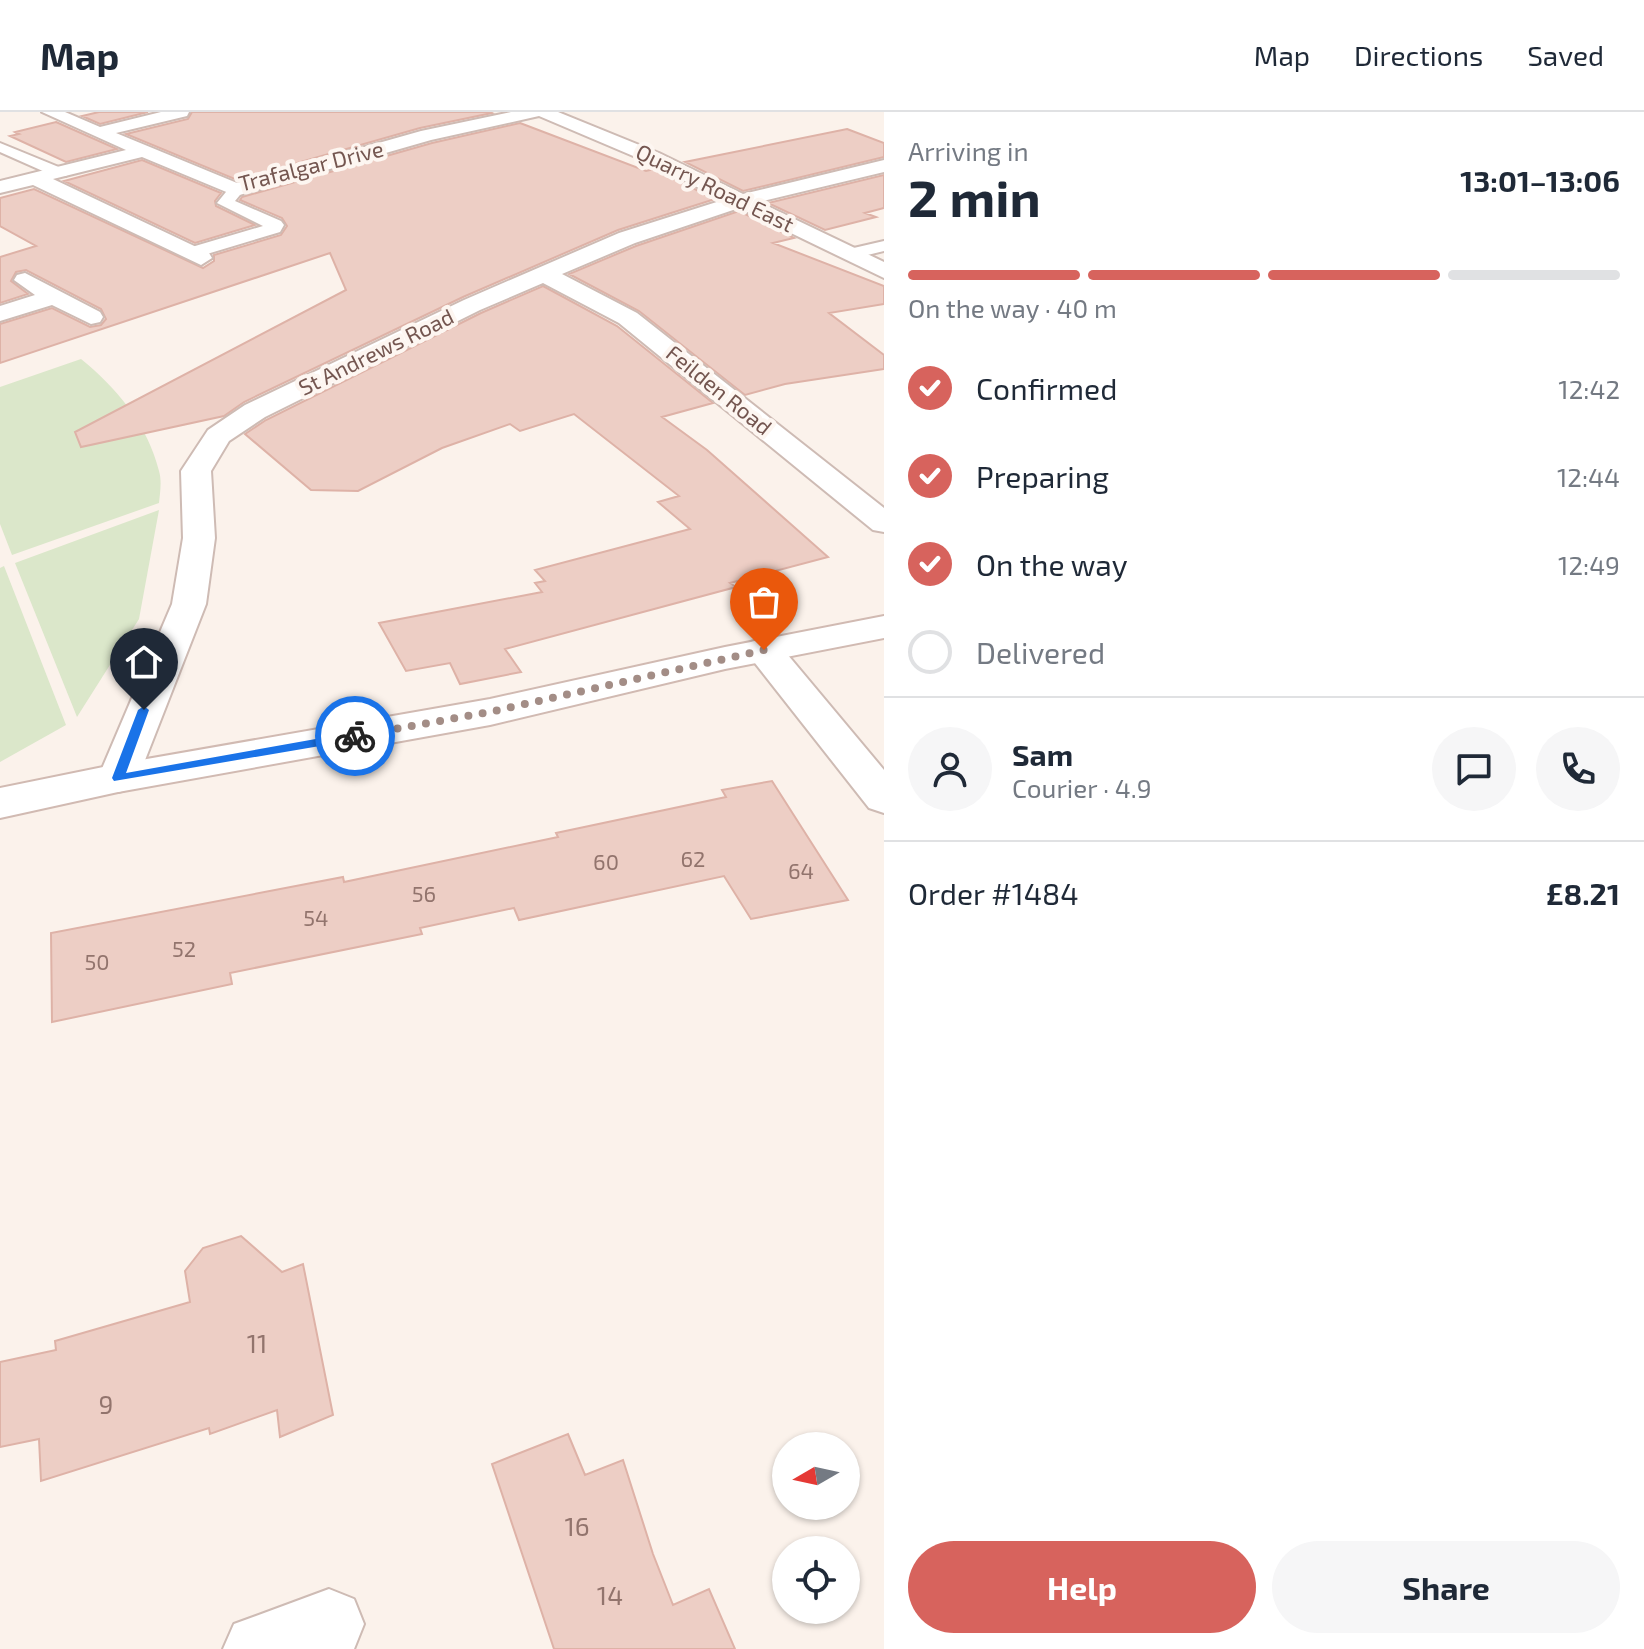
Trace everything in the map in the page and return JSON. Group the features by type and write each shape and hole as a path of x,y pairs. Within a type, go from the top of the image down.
{"street":[{"name":"Trafalgar Drive","path":"50,112 236,190 427,135 535,112"},
{"path":"97,133 181,112"},
{"name":"Quarry Road East","path":"543,112 652,157 884,271"},
{"path":"0,187 141,152"},
{"name":"St Andrews Road","path":"118,778 189,604 199,538 196,471 218,436 269,404 472,305 627,238 742,200 884,166"},
{"path":"37,179 196,256"},
{"path":"138,248 165,241"},
{"name":"Feilden Road","path":"542,274 628,318 884,523"},
{"path":"25,280 91,317"},
{"path":"0,314 53,297"},
{"path":"0,803 118,778 490,712 764,650 884,627"},
{"path":"764,650 884,798"},
{"path":"259,1649 329,1624"}],"lane":[{"path":"0,147 60,173"},
{"path":"196,256 274,228 275,225 225,203 236,190"},
{"path":"851,254 884,246"}],"green space":[{"path":"81,359 119,395 139,423 160,475 159,503 12,555 0,524 0,387"},
{"path":"159,510 139,619 77,717 15,563"},
{"path":"4,566 66,725 0,762 0,568"}],"building":[{"path":"99,112 148,112 100,124 82,116"},
{"path":"192,112 492,113 420,128 237,180 126,134 188,119"},
{"path":"56,122 117,149 66,162 10,136"},
{"path":"520,123 646,171 654,169 715,199 618,230 463,297 244,402 224,416 81,447 75,432 346,290 330,253 0,363 0,324 52,308 90,327 101,325 106,319 101,309 26,270 16,272 11,281 28,294 0,303 0,257 36,246 0,226 0,198 34,189 203,268 214,261 214,255 281,235 287,226 282,218 240,200 242,197 432,143"},
{"path":"847,129 884,143 884,157 743,191 685,162"},
{"path":"142,160 221,193 215,201 216,206 255,225 195,243 64,181"},
{"path":"884,175 884,208 865,213 876,217 825,230 768,203"},
{"path":"739,211 794,238 773,243 884,286 884,304 829,313 884,355 884,369 785,384 745,395 639,311 569,274 636,246"},
{"path":"543,286 617,326 713,403 662,417 707,450 828,557 730,583 736,587 505,649 521,672 460,684 450,663 406,671 379,623 542,592 535,583 545,581 535,570 690,529 658,502 679,496 574,414 520,431 510,424 442,448 358,491 311,490 245,434 266,420 481,313"},
{"path":"772,781 848,900 751,919 724,876 519,920 514,908 420,928 422,934 230,973 232,984 52,1022 51,933 343,877 344,882 558,837 556,833 726,797 722,790"},
{"path":"241,1236 282,1272 303,1264 333,1415 280,1437 277,1410 210,1434 209,1428 41,1481 39,1439 0,1447 0,1362 56,1350 55,1341 190,1302 185,1271 203,1248"},
{"path":"568,1434 585,1475 623,1460 673,1605 709,1589 735,1649 554,1649 492,1464"}],"way so far":[{"path":"355,736 490,712 764,650"}],"route":[{"path":"144,710 118,778 355,736"}]}
